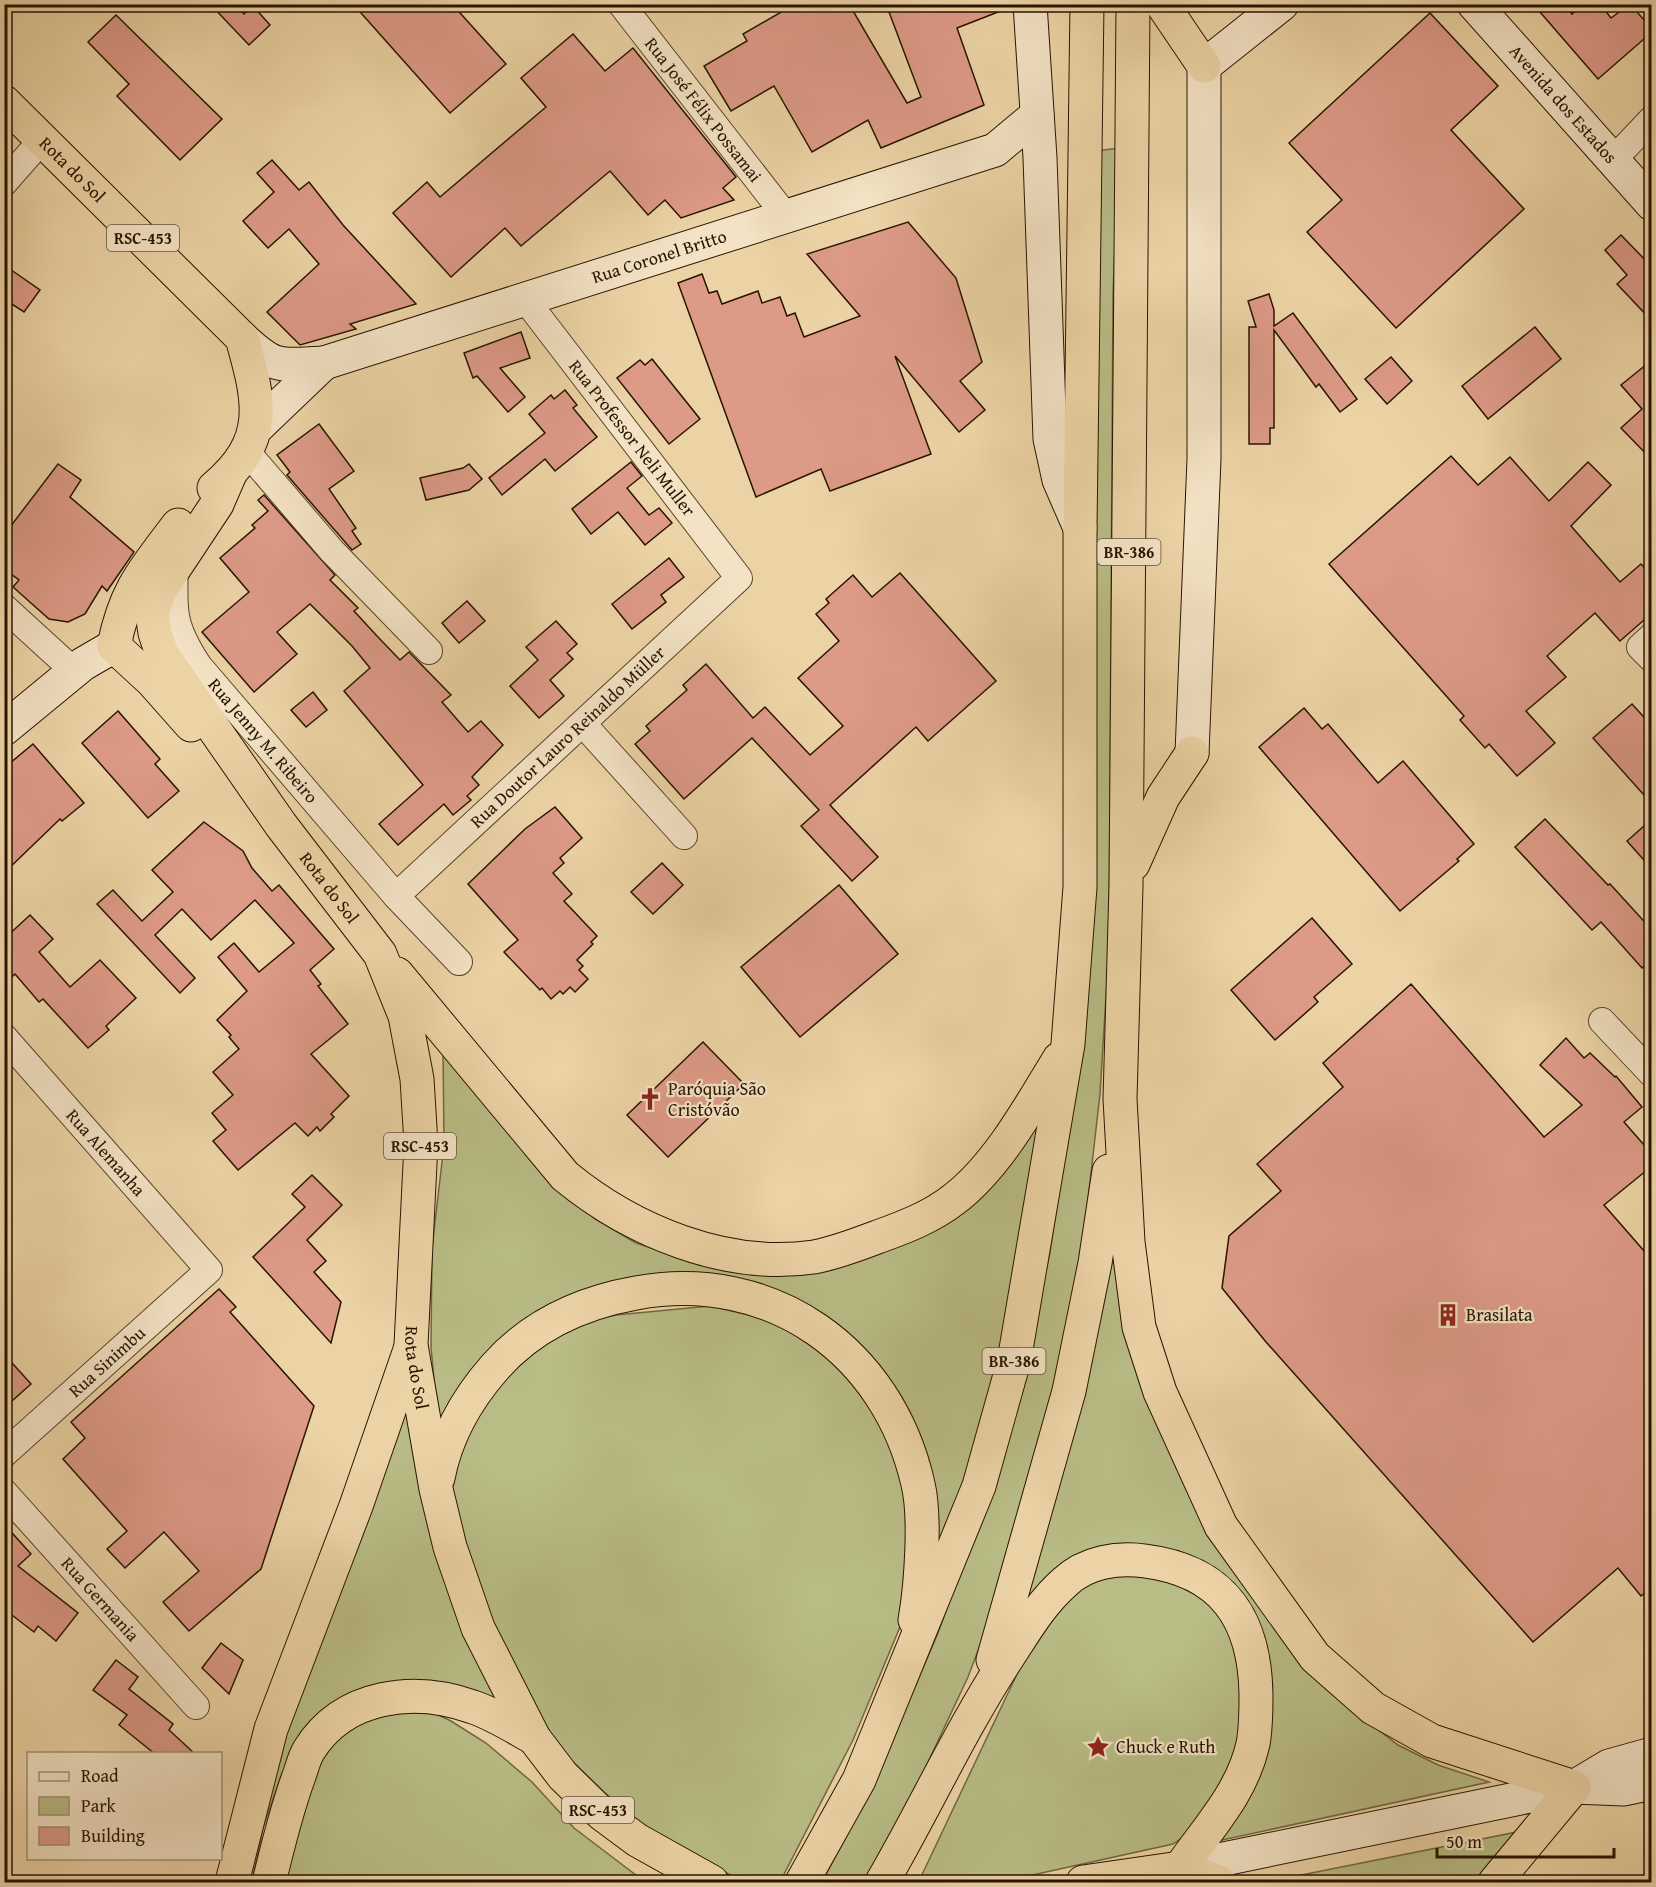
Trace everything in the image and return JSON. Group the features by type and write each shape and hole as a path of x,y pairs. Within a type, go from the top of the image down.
{"highway":[{"name":"BR-386","path":"802,1882 859,1780 979,1486 1014,1361 1068,1044 1080,887 1080,528 1087,4"},
{"name":"BR-386","path":"882,1882 982,1696 1070,1391 1095,1263 1120,1099 1126,886 1132,4"},
{"path":"1162,4 1204,66"},
{"name":"Rota do Sol","path":"4,102 242,338 254,381 244,452 217,504 160,590 152,614 155,633 162,654 223,738 281,825 380,954 405,1016 417,1078 421,1144 411,1345 436,1489 450,1547 478,1628 534,1737 563,1776 602,1814 676,1864 712,1882"},
{"path":"114,646 123,608 133,586 187,516 244,452"},
{"path":"114,646 152,614"},
{"path":"114,646 137,652 146,658 223,738"},
{"name":"Rota do Sol","path":"114,646 152,681 281,825"},
{"path":"1126,886 1148,826 1163,797 1192,753"},
{"path":"380,954 565,1176 595,1201 669,1237 718,1251 767,1258 815,1257 913,1224 954,1200 993,1159 1025,1116 1068,1044"},
{"path":"1120,1099 1128,1242 1139,1327 1160,1392 1221,1526 1315,1657 1373,1708 1432,1741 1574,1787 1495,1882"},
{"path":"436,1489 442,1453 475,1389 503,1358 532,1332 568,1312 616,1296 667,1287 714,1290 762,1302 800,1316 825,1333 881,1392 904,1438 919,1486 921,1520 916,1610 907,1664"},
{"path":"232,1882 271,1729 356,1506 411,1345"},
{"path":"982,1696 1033,1618 1066,1580 1097,1563 1130,1559 1160,1563 1186,1569 1211,1584 1231,1605 1250,1638 1256,1672 1253,1743 1244,1774 1224,1810 1180,1868"},
{"path":"269,1882 290,1799 309,1751 335,1721 365,1704 397,1695 428,1696 473,1707 534,1737"},
{"path":"1083,1882 1180,1868 1219,1882"}],"street":[{"name":"Rua José Félix Possamai","path":"621,4 785,215"},
{"path":"1030,4 1040,158 1050,439 1059,480 1080,528"},
{"path":"1192,753 1204,459 1204,66 1282,4"},
{"name":"Avenida dos Estados","path":"1474,4 1652,204"},
{"name":"Rua Coronel Britto","path":"324,363 995,150 1037,115"},
{"path":"1612,160 1652,119"},
{"path":"4,183 41,141"},
{"name":"Rua Coronel Britto","path":"995,150 1040,158"},
{"name":"Rua Professor Neli Muller","path":"525,299 740,578"},
{"path":"242,338 266,360 290,364 324,363"},
{"path":"324,363 244,452 332,551 429,651"},
{"name":"Rua Jenny M. Ribeiro","path":"175,566 175,621 183,643 199,666 396,896 459,962"},
{"name":"Rua Doutor Lauro Reinaldo Müller","path":"396,896 584,725 740,578"},
{"path":"4,607 74,671"},
{"path":"4,729 74,671 114,646"},
{"path":"584,725 684,836"},
{"path":"1602,1021 1652,1074"},
{"name":"Rua Alemanha","path":"4,1036 209,1270"},
{"name":"Rua Sinimbu","path":"4,1454 209,1270"},
{"name":"Rua Germania","path":"4,1492 196,1706"},
{"path":"1574,1787 1609,1766 1652,1754"},
{"path":"1180,1868 1574,1787 1623,1789 1652,1784"}],"green space":[{"path":"1119,148 1113,293 1109,947 1100,1094 1081,1260 1059,1377 998,1598 968,1677 906,1809 866,1882 822,1882 870,1792 938,1633 956,1583 1038,1309 1050,1252 1073,1094 1096,151"},
{"path":"443,1048 559,1186 595,1219 636,1243 673,1255 868,1255 1043,1103 999,1365 926,1603 930,1517 830,1327 618,1289 448,1407 438,1422 431,1347 432,1248 444,1145"},
{"path":"1117,1179 1152,1413 1349,1707 1398,1745 1438,1765 1489,1782 1213,1842 1271,1703 1192,1560 1159,1547 1127,1544 1018,1613"},
{"path":"710,1306 753,1316 797,1331 821,1349 876,1411 896,1449 912,1525 902,1622 853,1740 780,1882 751,1882 732,1876 648,1829 604,1792 560,1749 529,1713 481,1620 447,1492 466,1415 532,1353 573,1324 616,1315"},
{"path":"407,1399 500,1705 432,1689 304,1740 282,1773 263,1828 252,1882 237,1882 269,1755 357,1549"},
{"path":"1120,1571 1149,1572 1204,1597 1239,1643 1242,1741 1199,1826 1173,1844 1019,1878 982,1882 919,1881 1035,1636 1066,1597 1090,1581"},
{"path":"421,1707 451,1721 486,1743 532,1782 574,1828 645,1882 278,1882 316,1757 363,1718"},
{"path":"1517,1832 1478,1882 1266,1882"}],"building":[{"path":"210,4 236,4 244,14 253,6 270,25 249,45"},
{"path":"353,4 452,4 506,64 450,113"},
{"path":"795,4 849,4 907,103 921,97 886,4 1011,4 1011,7 957,28 984,105 881,148 868,120 812,152 774,86 731,111 704,66 747,41 743,34"},
{"path":"1533,4 1565,4 1572,14 1583,4 1600,4 1611,18 1630,4 1652,29 1652,32 1598,79"},
{"path":"1430,13 1498,86 1451,130 1524,209 1396,328 1307,232 1342,200 1289,143"},
{"path":"116,15 222,119 180,160 117,96 129,84 88,42"},
{"path":"573,34 605,71 633,48 736,177 723,188 734,200 681,218 665,200 648,215 610,171 521,246 505,228 451,277 393,213 427,182 440,197 546,107 521,78"},
{"path":"272,160 299,190 309,182 343,225 416,304 350,324 356,329 300,345 267,312 319,264 289,229 268,248 243,221 274,192 257,173"},
{"path":"908,222 956,278 982,362 960,381 985,410 959,432 895,356 931,454 830,491 821,469 756,497 678,283 702,274 709,293 717,291 722,304 758,291 762,303 780,297 787,316 795,313 804,337 860,316 807,254"},
{"path":"1621,235 1652,267 1652,321 1617,284 1627,275 1605,250"},
{"path":"4,265 40,290 24,312 4,299"},
{"path":"1269,294 1274,310 1274,326 1293,313 1357,399 1340,412 1319,384 1316,387 1274,330 1274,428 1270,428 1270,444 1249,444 1249,327 1256,327 1248,301"},
{"path":"1535,327 1561,359 1488,419 1462,386"},
{"path":"521,332 530,358 500,368 525,397 508,412 477,376 473,378 464,353"},
{"path":"1391,357 1412,381 1387,404 1365,379"},
{"path":"652,359 700,419 669,444 617,378 640,360 645,365"},
{"path":"1652,360 1652,460 1621,428 1642,409 1621,385"},
{"path":"565,390 577,405 573,408 597,437 555,471 545,459 502,495 489,478 545,433 529,414 551,395 554,399"},
{"path":"319,424 354,471 329,489 356,528 352,531 361,544 352,550 287,475 290,472 277,455"},
{"path":"1451,456 1478,485 1510,457 1549,501 1588,462 1611,485 1571,526 1620,582 1641,564 1652,576 1652,613 1620,641 1595,613 1547,656 1566,677 1526,711 1555,743 1517,776 1489,744 1485,748 1460,720 1464,716 1329,564"},
{"path":"631,462 642,476 627,488 649,515 659,508 672,523 645,545 618,512 591,534 572,509"},
{"path":"58,464 81,480 70,497 134,552 107,591 102,586 85,614 68,622 49,619 13,587 19,580 4,569 4,535"},
{"path":"469,464 482,479 469,490 426,500 420,478 463,468"},
{"path":"264,495 335,575 330,580 358,608 354,611 377,636 400,660 409,652 451,695 442,702 468,732 481,721 503,745 472,777 479,785 467,796 471,800 453,815 444,804 398,845 379,824 423,785 344,691 370,668 352,646 310,604 277,632 297,654 254,692 202,632 249,592 220,558 255,528 252,525 268,511 258,500"},
{"path":"669,558 684,577 661,595 666,602 632,629 612,604"},
{"path":"900,573 996,681 928,741 916,727 830,805 878,857 852,881 801,826 819,810 752,738 684,799 635,744 650,731 646,726 687,690 683,685 706,664 753,718 765,707 810,755 843,726 798,678 839,641 816,614 829,603 826,599 853,575 872,597"},
{"path":"467,601 485,621 459,643 442,623"},
{"path":"556,621 577,644 567,653 573,659 550,680 564,696 539,718 510,686 538,660 526,647"},
{"path":"313,692 327,710 306,727 291,710"},
{"path":"1632,704 1652,726 1652,804 1593,738"},
{"path":"1304,708 1322,729 1328,724 1378,783 1403,761 1474,844 1457,859 1459,861 1400,911 1259,747"},
{"path":"118,711 160,759 155,764 179,791 148,818 82,743"},
{"path":"33,744 84,803 62,821 60,819 4,873 4,768"},
{"path":"555,807 582,838 560,858 564,863 553,873 572,894 564,901 597,936 591,942 593,944 577,960 583,966 579,970 588,979 575,992 570,987 563,994 560,991 551,999 504,952 518,940 468,884 525,829"},
{"path":"1545,819 1652,930 1652,959 1642,968 1601,922 1592,930 1515,847"},
{"path":"1652,819 1652,869 1627,841"},
{"path":"204,822 243,851 252,868 272,891 279,885 334,949 310,970 321,984 318,986 348,1024 311,1054 349,1096 331,1114 334,1117 320,1131 317,1127 308,1136 295,1123 238,1170 213,1141 226,1130 212,1113 233,1095 213,1072 239,1049 229,1037 231,1035 217,1020 247,991 218,957 234,943 259,972 294,943 255,900 211,940 182,909 155,935 195,978 180,993 97,904 113,890 142,921 173,892 152,870"},
{"path":"662,863 683,885 653,914 631,892"},
{"path":"839,885 898,954 800,1037 741,967"},
{"path":"30,915 53,939 39,952 70,987 100,960 136,998 106,1026 109,1030 88,1048 43,999 39,1002 15,974 4,984 4,939"},
{"path":"1312,918 1352,964 1314,997 1318,1002 1275,1040 1231,990"},
{"name":"Brasilata","path":"1411,984 1544,1137 1582,1105 1540,1065 1566,1038 1584,1058 1590,1053 1616,1076 1642,1107 1624,1122 1652,1154 1652,1166 1604,1205 1652,1260 1652,1587 1641,1596 1618,1568 1533,1642 1266,1342 1222,1288 1229,1236 1281,1191 1257,1164 1343,1087 1323,1063"},
{"path":"703,1042 744,1084 668,1157 627,1115"},
{"path":"312,1175 342,1205 307,1240 326,1261 314,1272 341,1302 331,1343 253,1257 305,1207 292,1194"},
{"path":"219,1289 236,1307 230,1312 314,1406 261,1569 189,1631 163,1602 199,1571 164,1532 125,1568 107,1549 127,1531 63,1459 85,1438 71,1422"},
{"path":"4,1354 31,1384 4,1408"},
{"path":"4,1524 31,1554 18,1566 78,1613 56,1641 38,1626 34,1632 4,1609"},
{"path":"221,1643 243,1660 229,1694 202,1668"},
{"path":"116,1660 138,1677 129,1689 173,1724 169,1730 193,1752 153,1752 119,1725 127,1715 93,1690"}],"place":[{"name":"Paróquia São Cristóvão","path":"650,1099"},
{"name":"Brasilata","path":"1448,1315"},
{"name":"Chuck e Ruth","path":"1098,1747"}]}
